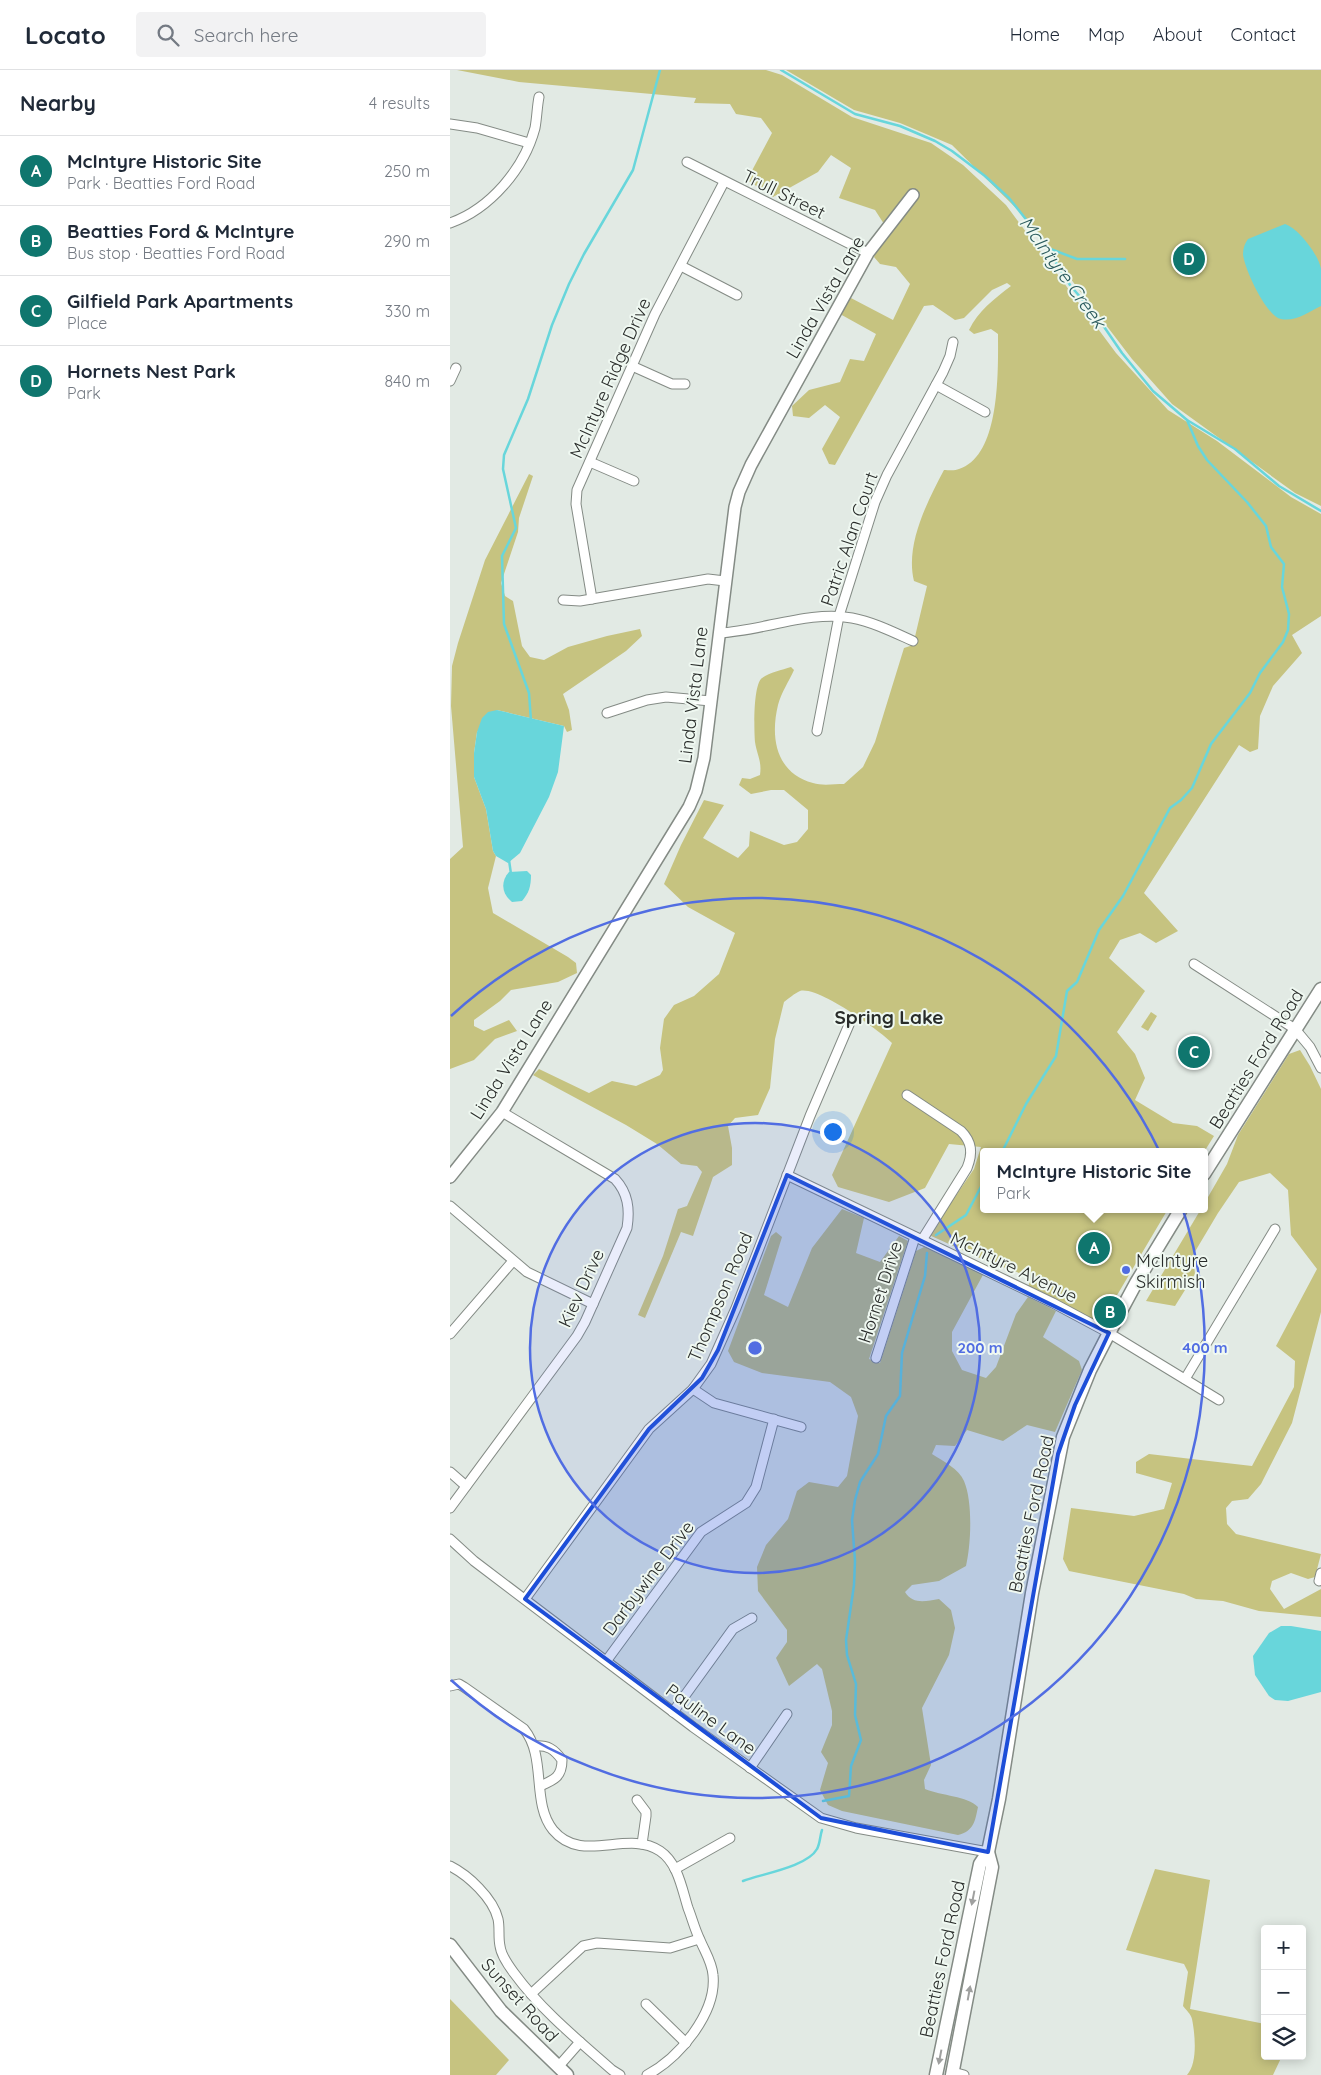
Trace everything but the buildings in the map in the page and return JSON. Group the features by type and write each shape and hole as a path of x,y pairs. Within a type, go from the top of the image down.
{"main road":[{"name":"Beatties Ford Road","path":"1208,1168 1321,989"},
{"name":"Beatties Ford Road","path":"936,2075 980,1864 988,1852 1032,1592 1058,1454 1075,1406 1109,1332 1179,1213"},
{"name":"Beatties Ford Road","path":"956,2074 992,1868 988,1852"},
{"name":"Sunset Road","path":"450,1945 501,2011 563,2071"}],"street":[{"path":"450,223 464,218 491,198 513,172 529,143 536,121 538,97"},
{"path":"450,124 477,128 529,143"},
{"name":"Trull Street","path":"687,162 868,253"},
{"name":"McIntyre Ridge Drive","path":"592,599 576,504 577,490 655,314 724,182"},
{"name":"Linda Vista Lane","path":"450,1177 502,1112 689,807 700,776 712,701 735,507 743,482 868,253 913,195"},
{"path":"680,266 737,295"},
{"name":"Patric Alan Court","path":"817,731 839,616 881,488 936,385 950,356 953,342"},
{"path":"632,366 672,384 685,384"},
{"path":"450,381 456,368"},
{"path":"936,385 985,412"},
{"path":"590,462 634,481"},
{"path":"563,600 580,601 708,580 725,581"},
{"path":"719,633 818,617 839,616 869,623 913,641"},
{"path":"607,713 647,700 666,697 712,701"},
{"path":"1194,964 1295,1029 1310,1047 1321,1068"},
{"name":"Thompson Road","path":"524,1599 649,1430 693,1389 702,1378 718,1350 851,1020"},
{"name":"Hornet Drive","path":"876,1358 919,1238 970,1161 971,1146 961,1130 907,1095"},
{"name":"Kiev Drive","path":"450,1508 577,1336 627,1228 629,1215 625,1194 621,1185 607,1172 502,1112"},
{"name":"McIntyre Avenue","path":"787,1175 1109,1332 1219,1400"},
{"path":"450,1206 513,1261 545,1282 593,1304"},
{"path":"1185,1379 1275,1229"},
{"path":"450,1334 513,1261"},
{"path":"693,1389 714,1403 801,1427"},
{"name":"Darbywine Drive","path":"607,1660 701,1532 739,1508 751,1497 756,1487 774,1419"},
{"path":"450,1472 466,1486"},
{"name":"Pauline Lane","path":"450,1540 474,1561 607,1660 673,1712 821,1818 832,1822 988,1852"},
{"path":"673,1712 733,1629 752,1618"},
{"path":"450,1686 459,1684 464,1686 524,1729 534,1746 545,1816 558,1835 575,1845 593,1847 642,1844 666,1856 674,1869 699,1939 710,1960 714,1976 712,1991 701,2020 686,2043 665,2063 647,2075"},
{"path":"750,1768 787,1714"},
{"path":"534,1746 544,1745 552,1748 562,1760 562,1771 557,1778 540,1786"},
{"path":"638,1800 646,1812 642,1844"},
{"path":"674,1869 730,1838"},
{"path":"450,1866 469,1877 495,1910 498,1919 500,1946 516,1976 531,1994 580,2042 620,2075"},
{"path":"531,1994 583,1946 589,1944 670,1948 699,1939"},
{"path":"646,2004 686,2043"},
{"path":"563,2071 580,2042"}],"highlighted area":[{"path":"787,1175 1109,1333 1075,1405 1058,1454 988,1852 821,1818 525,1599 649,1429 702,1378 718,1350"}],"shaded area":[{"path":"457,70 766,70 782,75 852,117 931,143 963,165 1006,205 1116,353 1168,410 1217,441 1291,497 1321,514 1321,616 1292,635 1302,653 1273,686 1260,716 1258,749 1250,752 1239,745 1144,893 1178,931 1156,943 1140,933 1120,940 1109,958 1145,991 1117,1032 1135,1054 1145,1078 1135,1100 1173,1123 1197,1126 1214,1136 1206,1148 981,1148 949,1144 925,1188 889,1202 838,1187 832,1175 892,1043 875,1029 834,1002 809,991 800,991 784,1002 775,1039 770,1088 758,1115 735,1118 728,1126 732,1148 732,1165 713,1177 693,1236 681,1232 645,1318 638,1315 663,1256 678,1209 687,1206 702,1172 697,1166 681,1164 657,1144 626,1125 533,1075 539,1069 589,1093 612,1081 636,1086 660,1075 663,1070 660,1048 664,1019 674,1005 694,996 719,974 735,933 688,907 664,884 704,800 724,805 703,838 738,858 749,846 750,831 784,845 797,842 808,829 808,810 784,790 771,790 751,794 739,785 742,778 750,779 760,775 760,762 755,742 754,718 757,689 762,678 791,667 794,670 779,701 775,730 779,753 791,771 801,778 817,784 844,784 863,767 875,742 904,648 913,645 927,586 914,581 912,567 915,538 919,524 944,470 957,470 973,461 983,447 990,430 997,389 998,334 991,329 974,334 969,330 982,311 1011,286 1007,283 992,290 964,318 955,320 933,305 924,306 835,465 829,464 822,449 840,417 825,405 809,418 793,416 792,406 809,390 840,382 850,359 864,361 876,334 840,314 849,297 893,320 910,284 896,267 880,264 874,257 884,224 875,210 839,198 851,168 831,155 818,172 773,197 747,180 772,133 761,118 736,114 730,104 694,103 696,98 519,82"},
{"path":"786,70 1321,70 1321,506 1295,493 1172,404 1132,359 1018,210 952,145 900,123 854,110"},
{"path":"529,474 533,476 519,518 518,532 501,583 505,596 513,601 522,646 530,657 544,660 568,647 607,636 640,629 642,636 626,651 563,694 569,710 572,730 567,732 564,726 497,710 477,732 474,753 474,777 486,809 493,851 496,856 488,888 493,913 568,957 576,963 577,973 558,982 511,990 500,1001 474,1020 474,1026 484,1031 509,1020 517,1031 495,1039 474,1060 450,1069 450,859 463,847 451,706 452,666 485,560"},
{"path":"1151,1012 1157,1016 1148,1031 1141,1027"},
{"path":"1300,1050 1321,1089 1321,1312 1292,1423 1261,1484 1248,1499 1232,1501 1226,1508 1227,1524 1236,1534 1321,1554 1315,1577 1308,1579 1291,1573 1272,1581 1270,1589 1284,1609 1321,1589 1321,1617 1259,1611 1223,1601 1196,1599 1184,1594 1069,1571 1063,1559 1071,1508 1134,1516 1164,1509 1172,1483 1136,1473 1136,1462 1149,1454 1252,1466 1294,1387 1295,1361 1276,1346 1317,1269 1291,1235 1288,1190 1270,1173 1239,1182 1193,1255 1195,1274 1175,1306 1146,1301 1199,1213 1208,1213 1208,1197 1227,1164 1238,1135 1289,1054"},
{"path":"980,1150 980,1213 1166,1213 1100,1324 1028,1286 1031,1280 1017,1272 991,1263 929,1235 974,1169"},
{"path":"842,1209 864,1218 856,1253 880,1262 899,1236 908,1241 869,1359 880,1363 916,1251 924,1247 946,1254 984,1273 952,1332 952,1351 962,1370 986,1378 996,1367 1016,1314 1028,1297 1056,1311 1043,1337 1079,1361 1082,1370 1055,1432 1027,1425 1003,1441 967,1430 955,1446 936,1445 932,1454 962,1477 967,1490 970,1524 966,1566 939,1581 912,1585 905,1592 912,1599 916,1600 939,1599 951,1610 955,1628 949,1655 922,1708 931,1765 924,1780 925,1789 961,1798 978,1807 975,1821 971,1828 958,1835 842,1811 828,1805 820,1790 828,1763 821,1752 832,1725 832,1711 822,1669 817,1664 789,1686 776,1658 787,1642 787,1630 758,1591 757,1567 766,1545 788,1519 797,1491 809,1482 838,1487 847,1476 858,1416 851,1397 830,1382 762,1373 734,1362 728,1351 771,1236 776,1232 782,1237 764,1295 788,1307 812,1248"},
{"path":"1155,1869 1210,1880 1190,2009 1261,2023 1261,2060 1280,2060 1273,2075 1187,2075 1193,2063 1195,2048 1192,2019 1183,2006 1188,1972 1184,1964 1126,1950"},
{"path":"450,1999 509,2060 496,2075 450,2075"}],"water":[{"path":"1285,224 1302,236 1316,257 1321,269 1321,306 1302,316 1286,320 1275,316 1263,301 1247,270 1243,254 1244,246 1248,239"},
{"path":"497,710 564,726 558,772 549,797 520,853 508,863 496,856 493,851 486,809 474,777 474,753 477,732 482,718 488,712"},
{"path":"527,871 531,875 528,892 522,901 512,902 504,892 504,880 509,872"},
{"path":"1281,1626 1321,1631 1321,1692 1288,1701 1275,1700 1269,1696 1255,1675 1253,1656 1269,1633"}],"waterway":[{"path":"531,721 529,693 504,624 502,556 516,528 503,469 504,455 528,399 552,325 569,284 584,254 633,170 660,70"},
{"name":"McIntyre Creek","path":"781,70 855,114 900,126 935,141 952,151 985,176 1009,198 1040,237 1070,285 1098,318 1122,353 1153,391 1187,420 1235,449 1279,486 1321,511"},
{"path":"1048,248 1077,259 1125,259"},
{"path":"1004,1148 1026,1104 1056,1056 1067,991 1077,982 1099,930 1123,896 1170,808 1192,788 1211,744 1250,693 1260,673 1283,642 1288,630 1289,614 1282,587 1284,564 1271,547 1266,526 1247,502 1207,460 1198,446 1187,420"},
{"path":"509,860 511,874"},
{"path":"936,1235 966,1215 980,1189"},
{"path":"823,1801 849,1796 851,1766 861,1740 855,1715 856,1684 847,1655 846,1640 854,1585 855,1561 852,1520 860,1482 878,1454 886,1416 900,1396 902,1353 925,1276 927,1253"},
{"path":"743,1881 804,1861 817,1849 822,1830"}],"place":[{"name":"Hornets Nest Park","path":"1189,259"},
{"name":"Gilfield Park Apartments","path":"1194,1052"},
{"name":"McIntyre Historic Site","path":"1094,1248"},
{"name":"McIntyre Skirmish","path":"1126,1270"},
{"name":"Beatties Ford & McIntyre","path":"1110,1312"}],"district":[{"name":"Spring Lake","path":"889,1017"}]}
